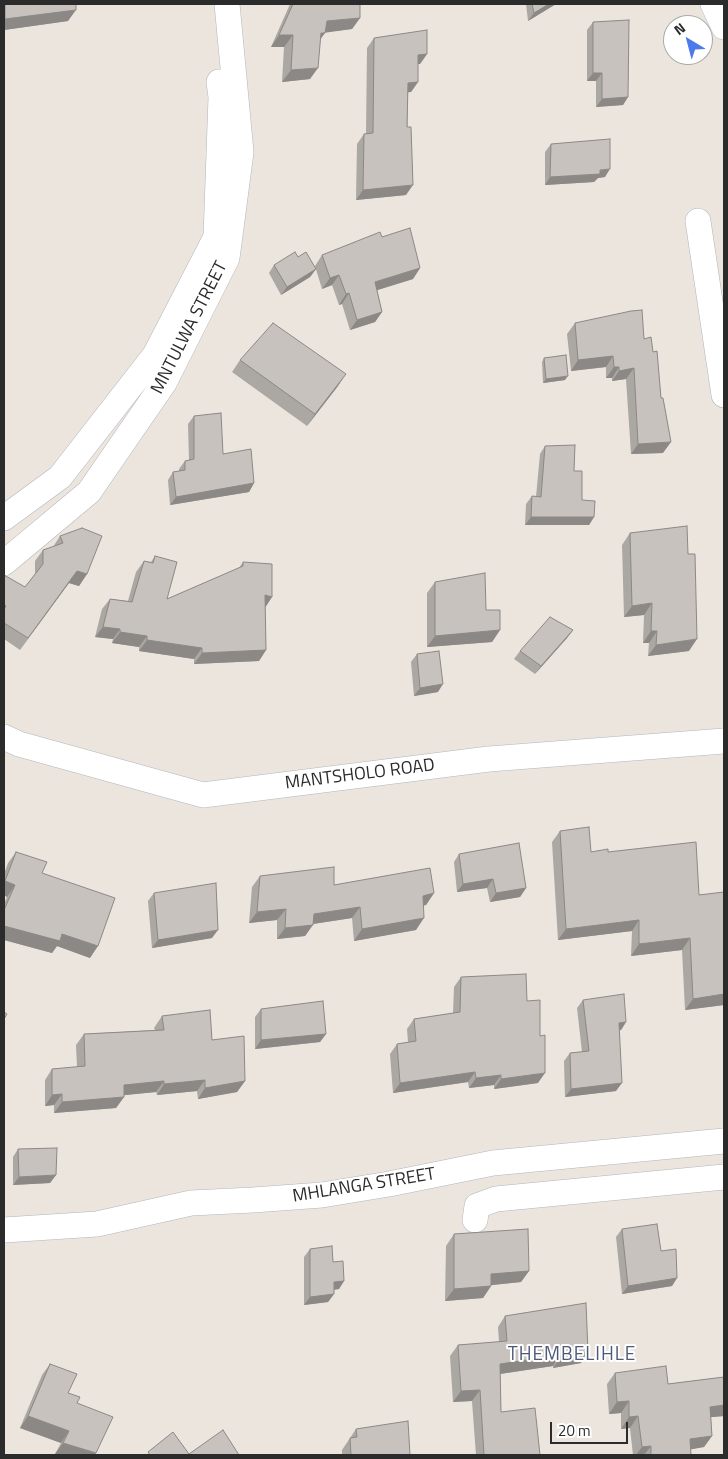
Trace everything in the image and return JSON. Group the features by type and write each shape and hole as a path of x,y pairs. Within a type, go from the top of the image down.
{"street":[{"path":"4,518 60,477 155,355 216,237 220,97 213,4"},
{"name":"MNTULWA STREET","path":"4,563 89,492 164,383 227,258 241,152 227,4"},
{"path":"713,4 724,27"},
{"path":"698,221 724,395"},
{"name":"MANTSHOLO ROAD","path":"4,736 19,744 203,795 489,759 724,741"},
{"name":"MHLANGA STREET","path":"4,1230 97,1224 191,1203 322,1195 389,1184 493,1163 724,1141"},
{"path":"475,1220 477,1206 496,1199 724,1178"}],"building":[{"path":"5,4 76,4 76,10 5,19"},
{"path":"293,4 360,4 360,18 327,21 325,33 321,33 318,68 291,70 293,35 279,35"},
{"path":"532,4 549,4 534,13"},
{"path":"629,20 628,97 602,99 602,73 593,73 593,22"},
{"path":"427,30 427,54 418,55 418,82 408,83 407,127 411,127 413,185 363,190 364,134 373,133 374,38"},
{"path":"610,139 610,169 600,170 600,174 550,177 551,144"},
{"path":"410,228 420,268 375,282 382,312 357,320 349,293 346,294 339,275 330,278 322,255 380,232 382,237"},
{"path":"295,252 298,257 306,252 316,269 287,287 274,265"},
{"path":"642,310 644,339 651,337 653,352 657,351 661,398 663,398 671,442 638,444 634,368 619,371 619,367 614,367 613,356 578,360 575,323"},
{"path":"273,323 346,374 315,414 240,360"},
{"path":"566,355 568,376 546,379 544,358"},
{"path":"221,413 223,454 251,449 254,483 176,497 173,472 185,470 185,461 194,459 194,416"},
{"path":"575,445 574,471 582,471 582,500 595,501 594,517 531,517 532,496 541,497 545,446"},
{"path":"687,526 688,554 695,554 697,639 656,645 657,631 651,631 652,603 632,606 630,533"},
{"path":"82,528 102,536 87,574 77,571 28,638 4,623 4,609 6,606 4,605 4,575 25,587 43,564 43,550 63,543 60,536"},
{"path":"155,556 177,562 167,599 243,566 243,562 272,564 272,597 265,595 266,650 202,653 202,648 147,640 147,636 103,627 110,599 132,602 144,561 153,563"},
{"path":"485,573 486,610 500,610 500,630 435,636 435,582"},
{"path":"550,617 573,630 541,666 520,651"},
{"path":"439,651 443,684 420,688 417,654"},
{"path":"589,827 591,852 608,849 608,852 696,842 699,895 724,892 724,994 693,999 690,938 639,944 639,920 566,929 560,831"},
{"path":"519,843 526,888 496,893 493,879 463,884 459,854"},
{"path":"16,852 47,862 42,873 115,898 98,946 62,934 60,941 4,926 4,910 15,885 5,881"},
{"path":"334,867 334,885 430,868 434,893 423,896 424,918 362,929 360,907 314,914 313,925 285,928 286,909 257,912 260,876"},
{"path":"216,883 218,930 158,940 154,893"},
{"path":"526,974 527,1001 540,1000 540,1036 545,1035 545,1073 501,1079 501,1075 476,1078 475,1072 400,1083 397,1044 416,1041 414,1019 460,1012 461,977"},
{"path":"624,994 626,1022 619,1023 622,1083 571,1089 570,1053 589,1051 583,1000"},
{"path":"323,1001 326,1034 261,1040 261,1009"},
{"path":"210,1010 212,1040 244,1036 245,1081 205,1088 205,1080 164,1084 164,1081 124,1085 124,1097 62,1102 62,1094 52,1095 52,1069 85,1066 84,1034 164,1030 162,1016"},
{"path":"57,1148 56,1175 19,1177 18,1149"},
{"path":"657,1224 661,1251 676,1249 677,1278 628,1286 622,1229"},
{"path":"528,1229 529,1271 491,1274 491,1286 454,1289 454,1234"},
{"path":"332,1246 333,1262 343,1261 344,1281 334,1282 334,1294 310,1297 310,1249"},
{"path":"586,1303 588,1352 500,1364 501,1412 535,1408 540,1455 484,1455 480,1390 461,1391 458,1345 507,1341 505,1316"},
{"path":"50,1364 77,1374 68,1393 80,1397 77,1403 113,1417 96,1453 63,1443 69,1431 28,1416"},
{"path":"666,1366 668,1384 724,1377 724,1405 710,1407 712,1436 690,1439 691,1455 651,1455 651,1446 642,1447 638,1416 629,1417 629,1401 617,1402 615,1373"},
{"path":"408,1421 410,1455 351,1455 350,1438 357,1437 356,1429"},
{"path":"223,1430 239,1455 150,1455 148,1452 173,1432 189,1454"}],"district":[{"name":"THEMBELIHLE","path":"572,1355"}]}
